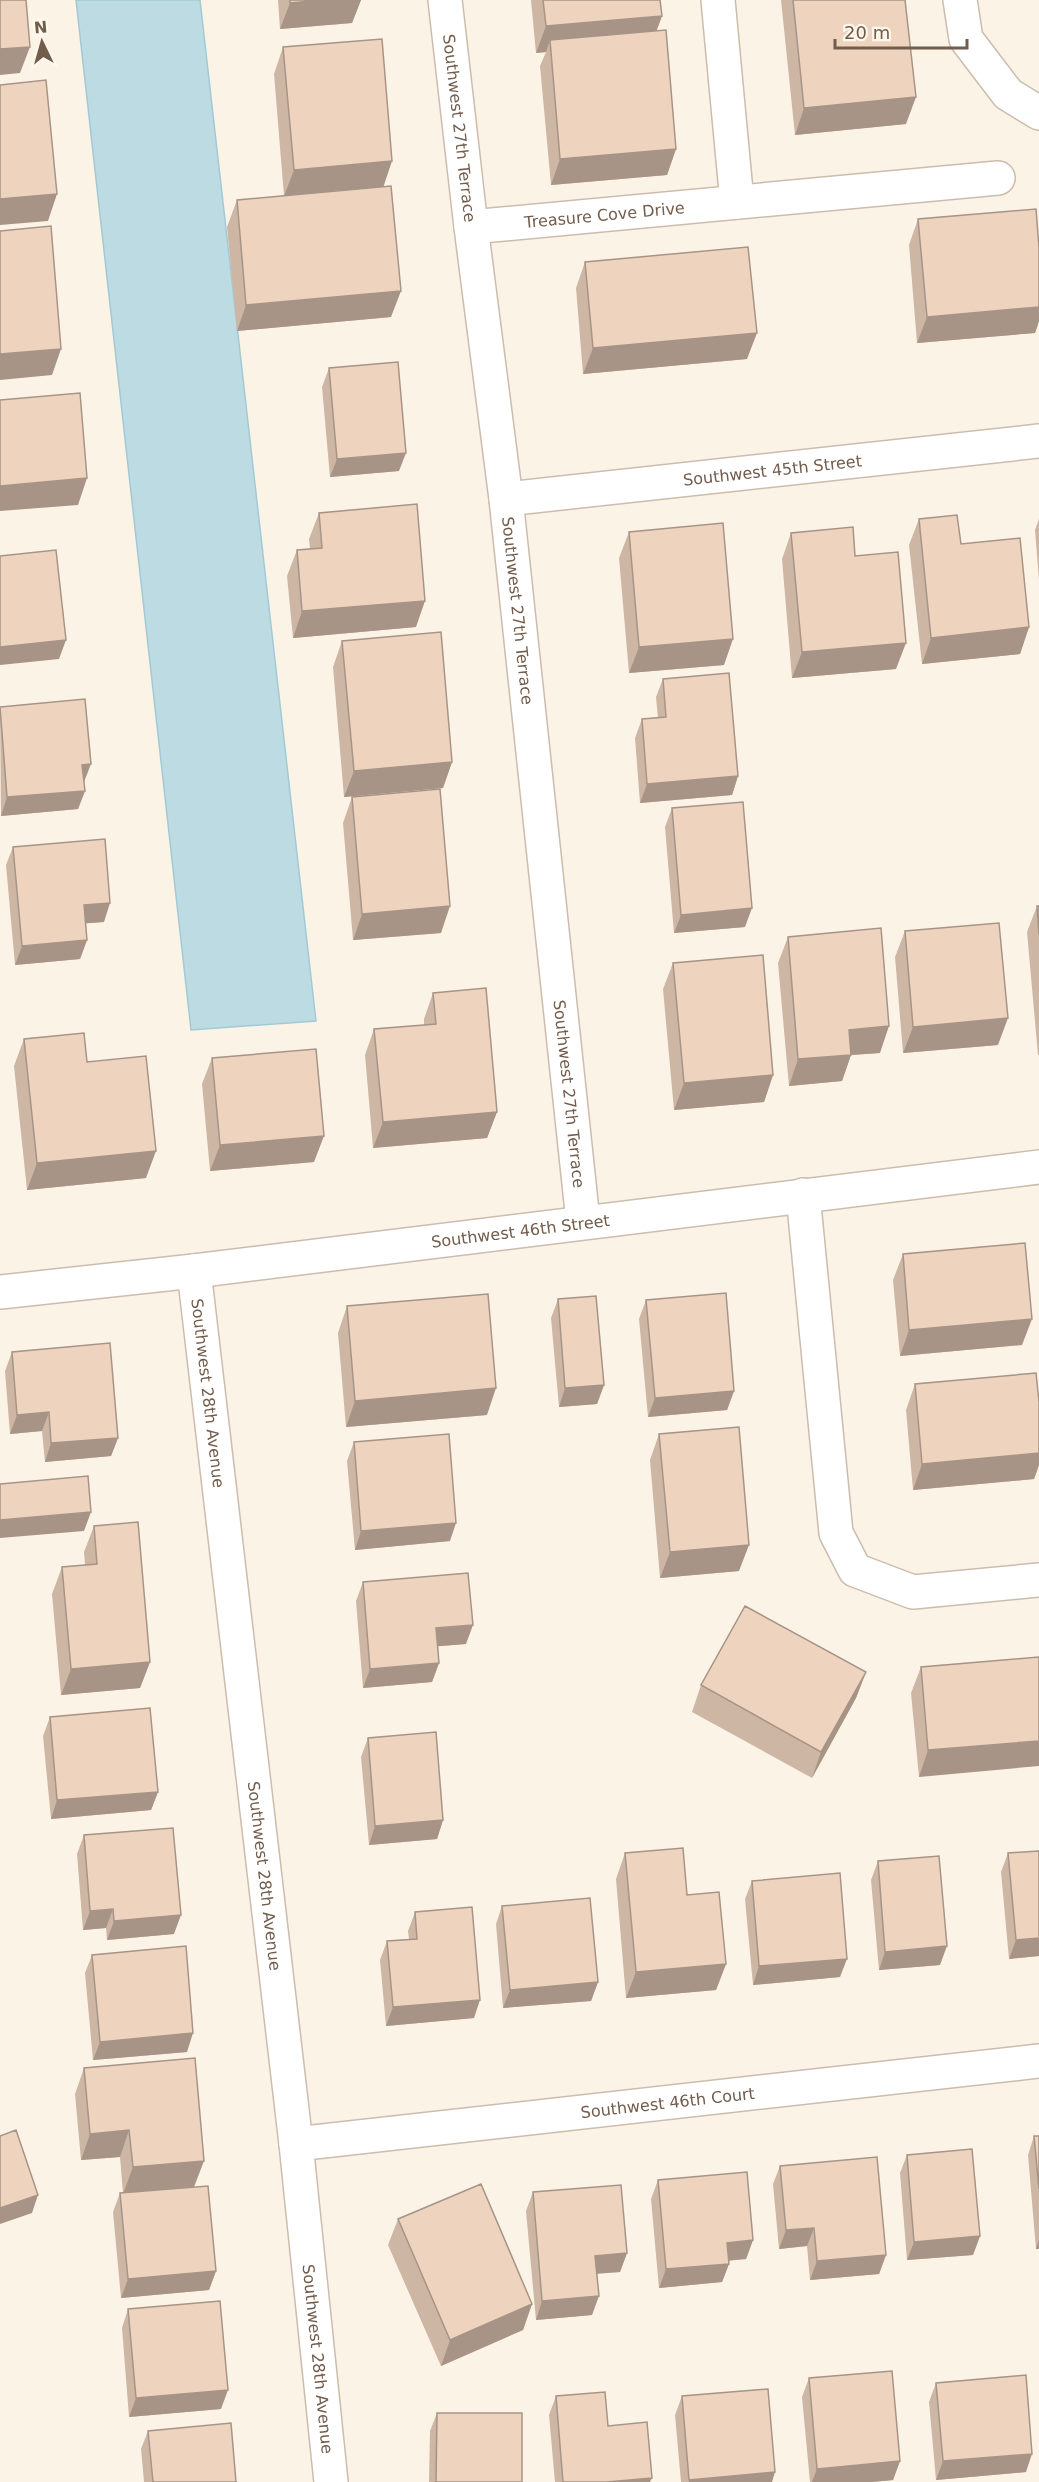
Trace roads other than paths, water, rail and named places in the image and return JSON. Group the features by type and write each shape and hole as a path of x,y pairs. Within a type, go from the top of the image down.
{"street":[{"name":"Southwest 27th Terrace","path":"445,0 506,499 583,1221"},
{"path":"718,0 737,202"},
{"path":"960,0 966,39 1008,94 1039,113"},
{"name":"Treasure Cove Drive","path":"471,227 998,178"},
{"name":"Southwest 45th Street","path":"506,499 1039,441"},
{"name":"Southwest 46th Street","path":"0,1292 194,1271 583,1221 1039,1167"},
{"path":"803,1196 836,1533 855,1570 913,1592 1039,1580"},
{"name":"Southwest 28th Avenue","path":"194,1271 296,2144 331,2482"},
{"name":"Southwest 46th Court","path":"296,2144 1039,2061"}],"water":[{"path":"76,0 200,0 316,1021 191,1030"}]}
